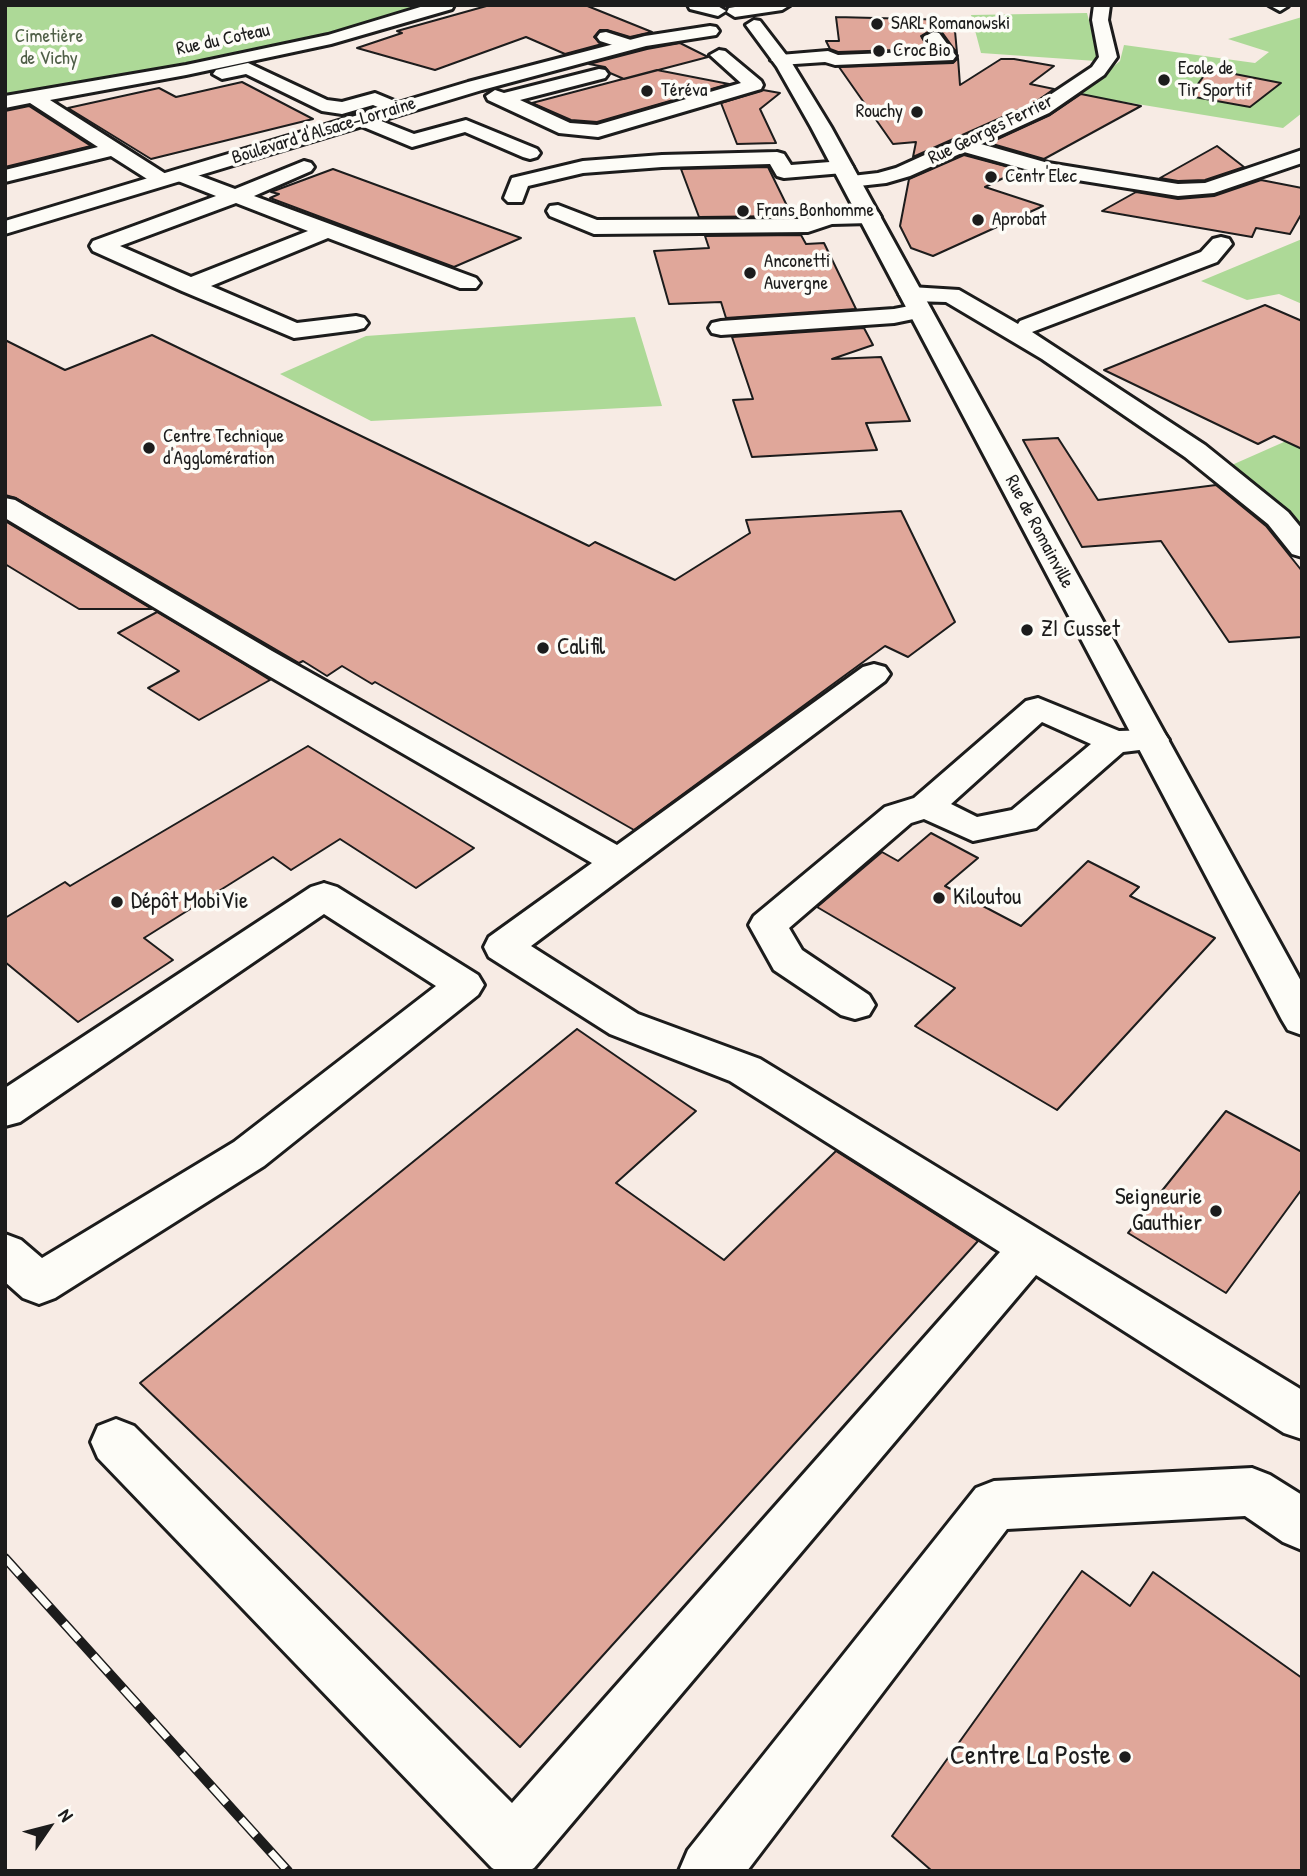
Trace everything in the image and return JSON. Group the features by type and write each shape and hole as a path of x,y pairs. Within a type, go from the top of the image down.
{"main road":[{"name":"Rue du Coteau","path":"5,102 186,70 317,42 446,5"},
{"path":"727,11 782,5"},
{"name":"Boulevard d'Alsace-Lorraine","path":"5,228 362,119 637,43 747,36 800,5"},
{"name":"Rue Georges Ferrier","path":"514,198 519,182 583,167 662,161 777,158 784,172 894,176 1042,109 1106,63 1109,49 1100,20 1102,5"},
{"path":"727,11 747,36"},
{"name":"Boulevard d'Alsace-Lorraine","path":"637,43 691,12 727,11"},
{"path":"691,12 696,27 747,36 835,60 947,56 933,37"},
{"name":"Rue de Romainville","path":"747,36 846,174 1302,1020"},
{"path":"606,37 637,43"},
{"path":"475,86 566,129 598,131 754,85 719,55"},
{"path":"167,85 248,68 322,105 342,108 375,99 397,109"},
{"path":"503,99 599,74"},
{"path":"33,97 115,149 171,177 238,195 468,283"},
{"path":"362,119 412,141 466,126 530,153"},
{"path":"963,145 1046,169 1178,190 1207,189 1302,156"},
{"path":"5,176 115,149"},
{"path":"304,167 238,195 101,246 294,331 356,323"},
{"path":"558,211 594,227 808,225 830,218 870,217"},
{"path":"190,286 329,230"},
{"path":"1029,326 1209,257 1220,244"},
{"path":"721,328 894,316 916,302 951,295 1051,354 1195,451 1278,518 1302,548"},
{"path":"5,506 261,658 619,862"},
{"path":"874,674 503,947 624,1024 745,1070 1302,1417"},
{"path":"855,1005 788,960 768,925 898,815 926,806 1038,708 1114,742 1152,740"},
{"path":"926,806 973,829 1023,820 1114,742"},
{"path":"5,1110 324,895 464,985 248,1154 38,1284 5,1253"},
{"path":"116,1442 513,1847 1032,1248"},
{"path":"709,1871 994,1506 1252,1492 1302,1525"}],"green space":[{"name":"Cimetière de Vichy","path":"5,5 426,5 321,36 240,55 5,99"},
{"path":"1087,13 1096,47 1096,61 981,53 971,15"},
{"path":"1302,17 1302,113 1283,128 1107,99 1077,97 1120,61 1124,45 1255,63 1269,52 1228,39"},
{"path":"1302,239 1302,304 1279,294 1247,300 1201,281"},
{"path":"635,317 662,406 371,421 280,374 366,336"},
{"path":"1302,434 1302,532 1225,468"}],"building":[{"path":"490,5 585,5 652,32 630,37 600,30 594,37 602,44 565,54 526,37 435,70 357,48 402,33 397,31"},
{"path":"836,17 954,20 957,53 941,31 933,29 921,36 929,49 838,52 830,49 826,41 839,41"},
{"path":"680,43 708,57 624,79 610,73 605,67 589,64 647,49"},
{"path":"958,58 960,85 1001,59 1014,59 1054,66 1030,84 1054,89 1034,103 913,157 916,142 893,144 839,67 953,63"},
{"path":"1209,69 1281,83 1250,107 1189,96"},
{"name":"Téréva","path":"657,70 729,84 597,122 571,120 532,103"},
{"path":"242,82 313,119 151,159 68,108 159,88 176,97"},
{"path":"763,90 780,93 760,109 776,143 737,144 721,103"},
{"path":"1081,94 1141,106 1044,159 989,143 1050,115"},
{"path":"29,106 91,146 5,167 5,111"},
{"path":"1217,146 1244,167 1205,180 1178,181 1160,178"},
{"path":"964,155 1020,170 985,187 1043,206 933,256 911,248 900,226 909,179"},
{"path":"768,167 792,216 699,217 681,169"},
{"path":"333,169 521,238 454,267 270,198 279,194 271,192"},
{"path":"1261,180 1302,188 1302,213 1290,234 1256,228 1252,237 1102,211 1136,192 1178,199 1214,196"},
{"name":"Anconetti Auvergne","path":"801,235 806,244 824,243 856,309 726,318 721,302 669,304 654,251 709,248 705,236"},
{"path":"1265,305 1302,321 1302,449 1274,436 1258,444 1104,370"},
{"path":"864,328 873,345 832,359 881,357 910,421 866,423 877,450 752,457 733,400 753,399 732,337"},
{"path":"152,335 589,546 595,542 675,580 750,533 746,520 901,511 955,622 908,657 885,646 634,830 375,682 372,684 342,666 327,676 303,661 299,663 16,498 5,495 5,340 65,370"},
{"path":"1058,438 1098,500 1216,485 1266,526 1302,571 1302,637 1229,642 1161,541 1082,547 1023,440"},
{"path":"5,521 152,609 79,609 5,564"},
{"path":"157,612 270,680 199,720 148,688 179,671 118,633"},
{"path":"308,746 474,848 416,888 340,839 291,870 273,857 144,938 173,960 78,1022 5,962 5,918 65,882 70,886"},
{"path":"931,833 978,858 945,886 1021,926 1088,861 1139,887 1130,896 1215,938 1057,1110 915,1026 955,988 817,907 882,852 898,861"},
{"path":"577,1029 696,1111 616,1183 724,1260 836,1151 978,1241 520,1747 140,1383"},
{"name":"Seigneurie Gauthier","path":"1226,1111 1302,1152 1302,1189 1226,1293 1128,1233"},
{"name":"Centre La Poste","path":"1082,1571 1130,1606 1153,1572 1302,1678 1302,1871 932,1871 892,1836"}],"railway":[{"path":"5,1558 288,1871"}],"place":[{"name":"SARL Romanowski","path":"877,24"},
{"name":"Croc'Bio","path":"879,51"},
{"name":"Ecole de Tir Sportif","path":"1164,80"},
{"name":"Téréva","path":"647,91"},
{"name":"Rouchy","path":"917,112"},
{"name":"Centr'Elec","path":"991,177"},
{"name":"Frans Bonhomme","path":"743,211"},
{"name":"Aprobat","path":"978,220"},
{"name":"Anconetti Auvergne","path":"750,273"},
{"name":"Centre Technique d'Agglomération","path":"149,448"},
{"name":"ZI Cusset","path":"1027,630"},
{"name":"Califil","path":"543,648"},
{"name":"Kiloutou","path":"939,898"},
{"name":"Dépôt MobiVie","path":"117,902"},
{"name":"Seigneurie Gauthier","path":"1216,1211"},
{"name":"Centre La Poste","path":"1125,1757"}]}
